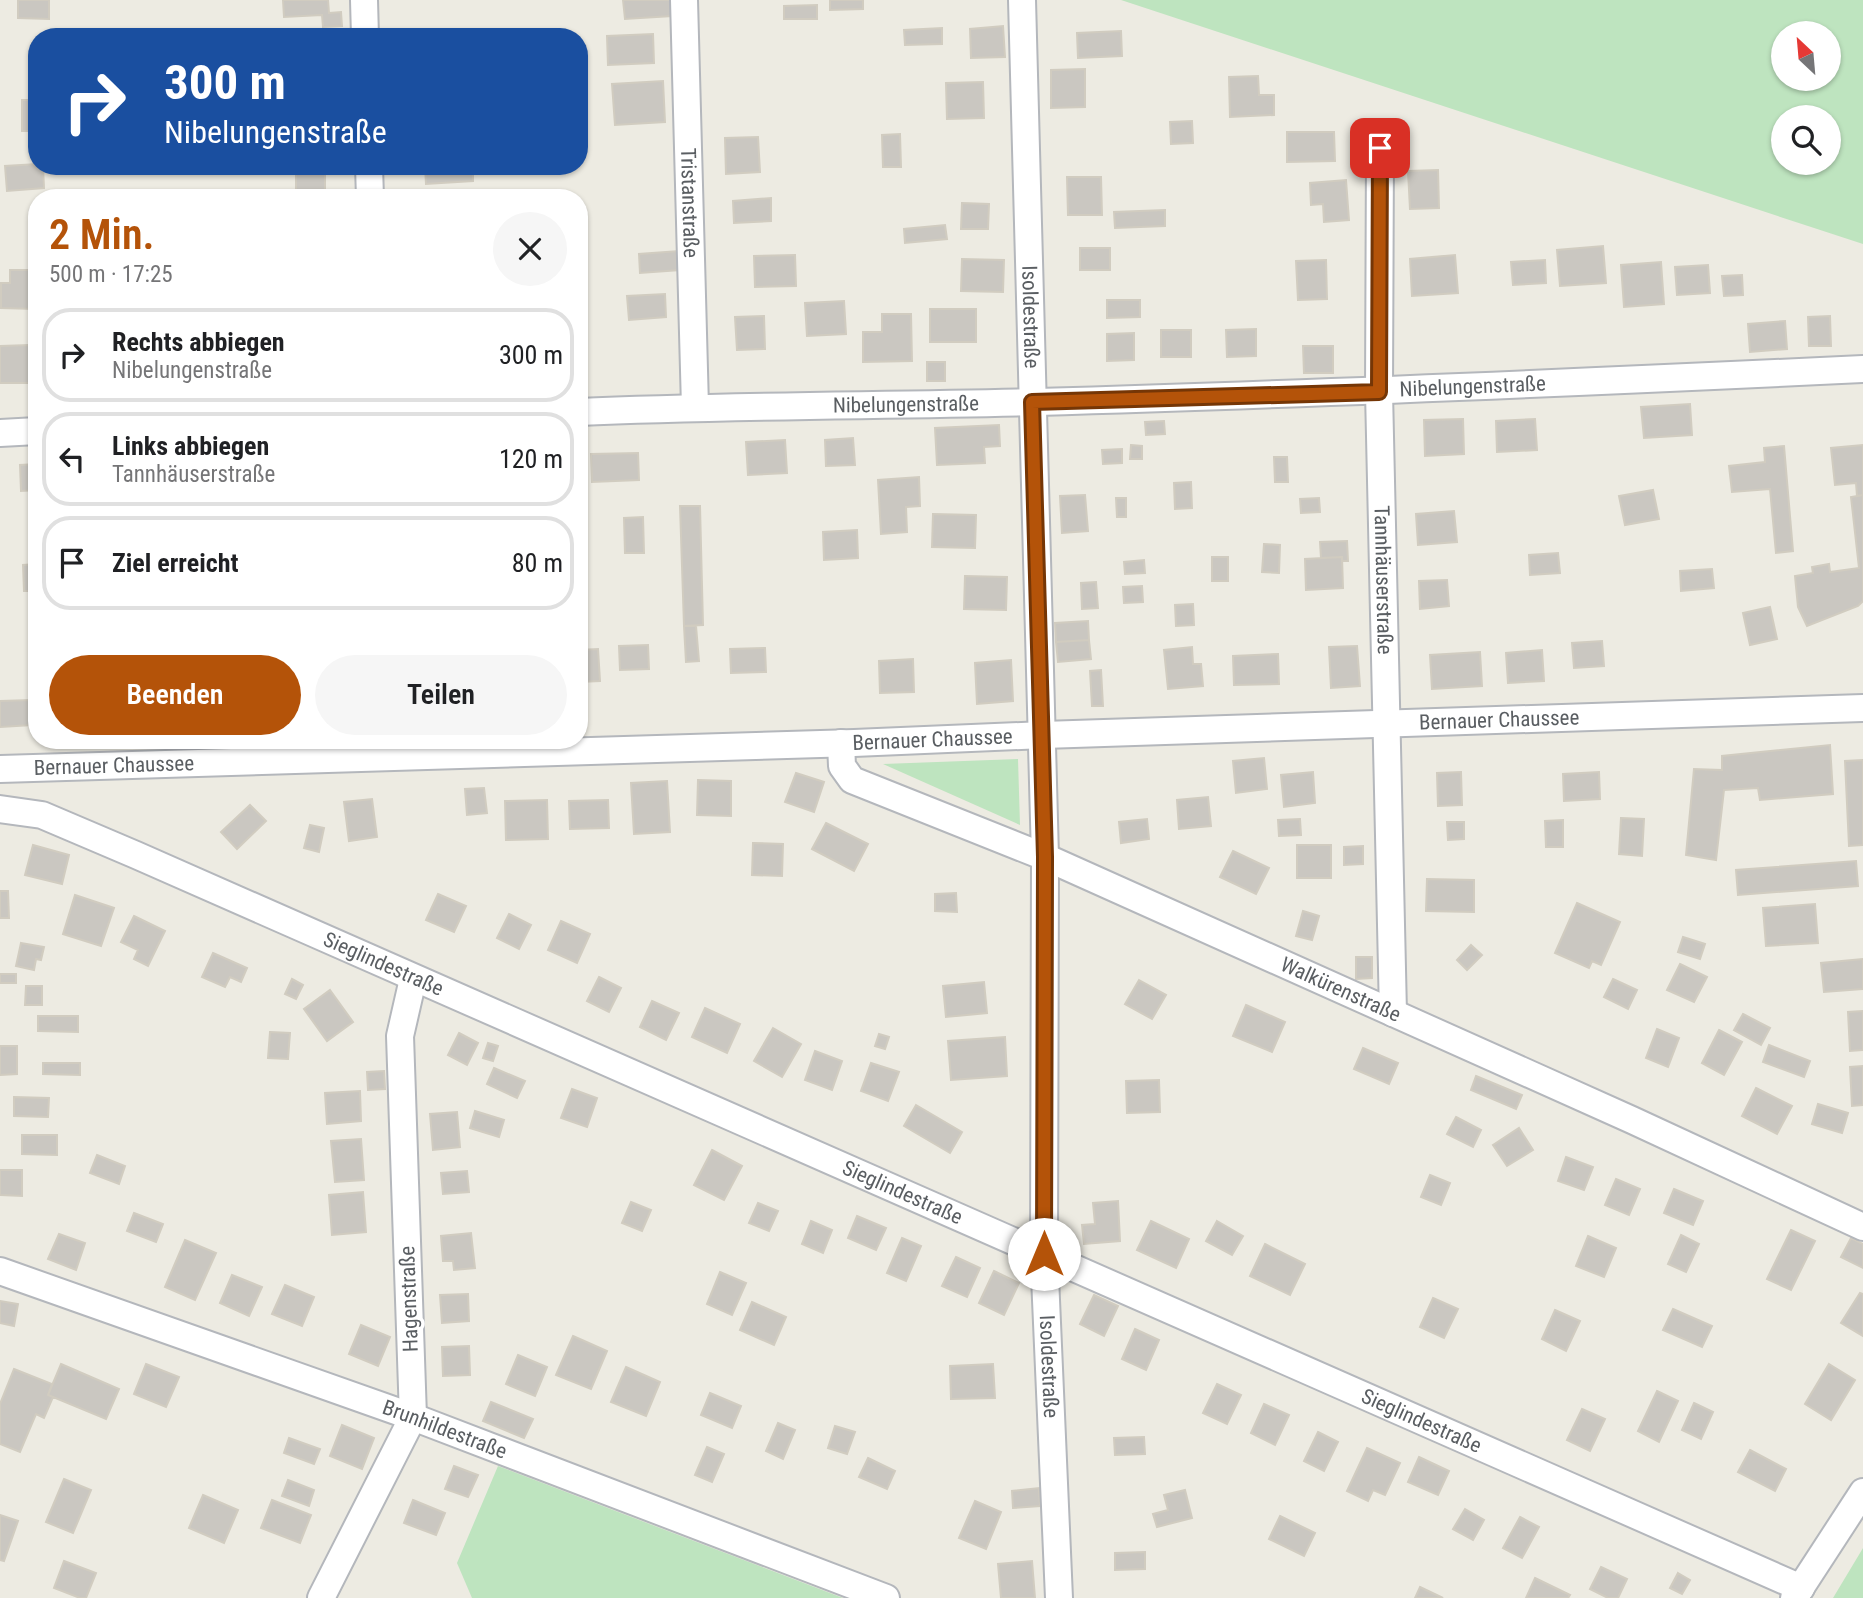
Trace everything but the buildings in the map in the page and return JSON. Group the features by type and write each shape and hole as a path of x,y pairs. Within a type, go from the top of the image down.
{"street":[{"path":"364,0 365,28"},
{"name":"Tristanstraße","path":"684,0 695,407"},
{"name":"Isoldestraße","path":"1022,0 1043,735 1044,1254 1059,1598"},
{"name":"Tannhäuserstraße","path":"1380,148 1379,392 1393,1013"},
{"name":"Nibelungenstraße","path":"588,412 1379,392 1863,369"},
{"path":"0,433 28,431"},
{"name":"Bernauer Chaussee","path":"588,746 841,743 1863,708"},
{"name":"Walkürenstraße","path":"841,743 842,766 852,780 1045,857 1863,1227"},
{"name":"Bernauer Chaussee","path":"0,769 390,749"},
{"name":"Sieglindestraße","path":"0,809 42,815 1044,1254 1798,1593"},
{"name":"Hagenstraße","path":"321,1598 413,1417 400,1036 413,979"},
{"name":"Brunhildestraße","path":"0,1271 413,1417 886,1598"},
{"path":"1798,1593 1863,1492"}],"green space":[{"path":"1121,0 1863,0 1863,244"},
{"path":"1018,759 1020,825 883,764"},
{"path":"498,1466 843,1598 472,1598 457,1563"},
{"path":"1863,1548 1863,1598 1833,1598"}],"route":[{"path":"1044,1254 1045,857 1032,402 1379,392 1380,148"}]}
